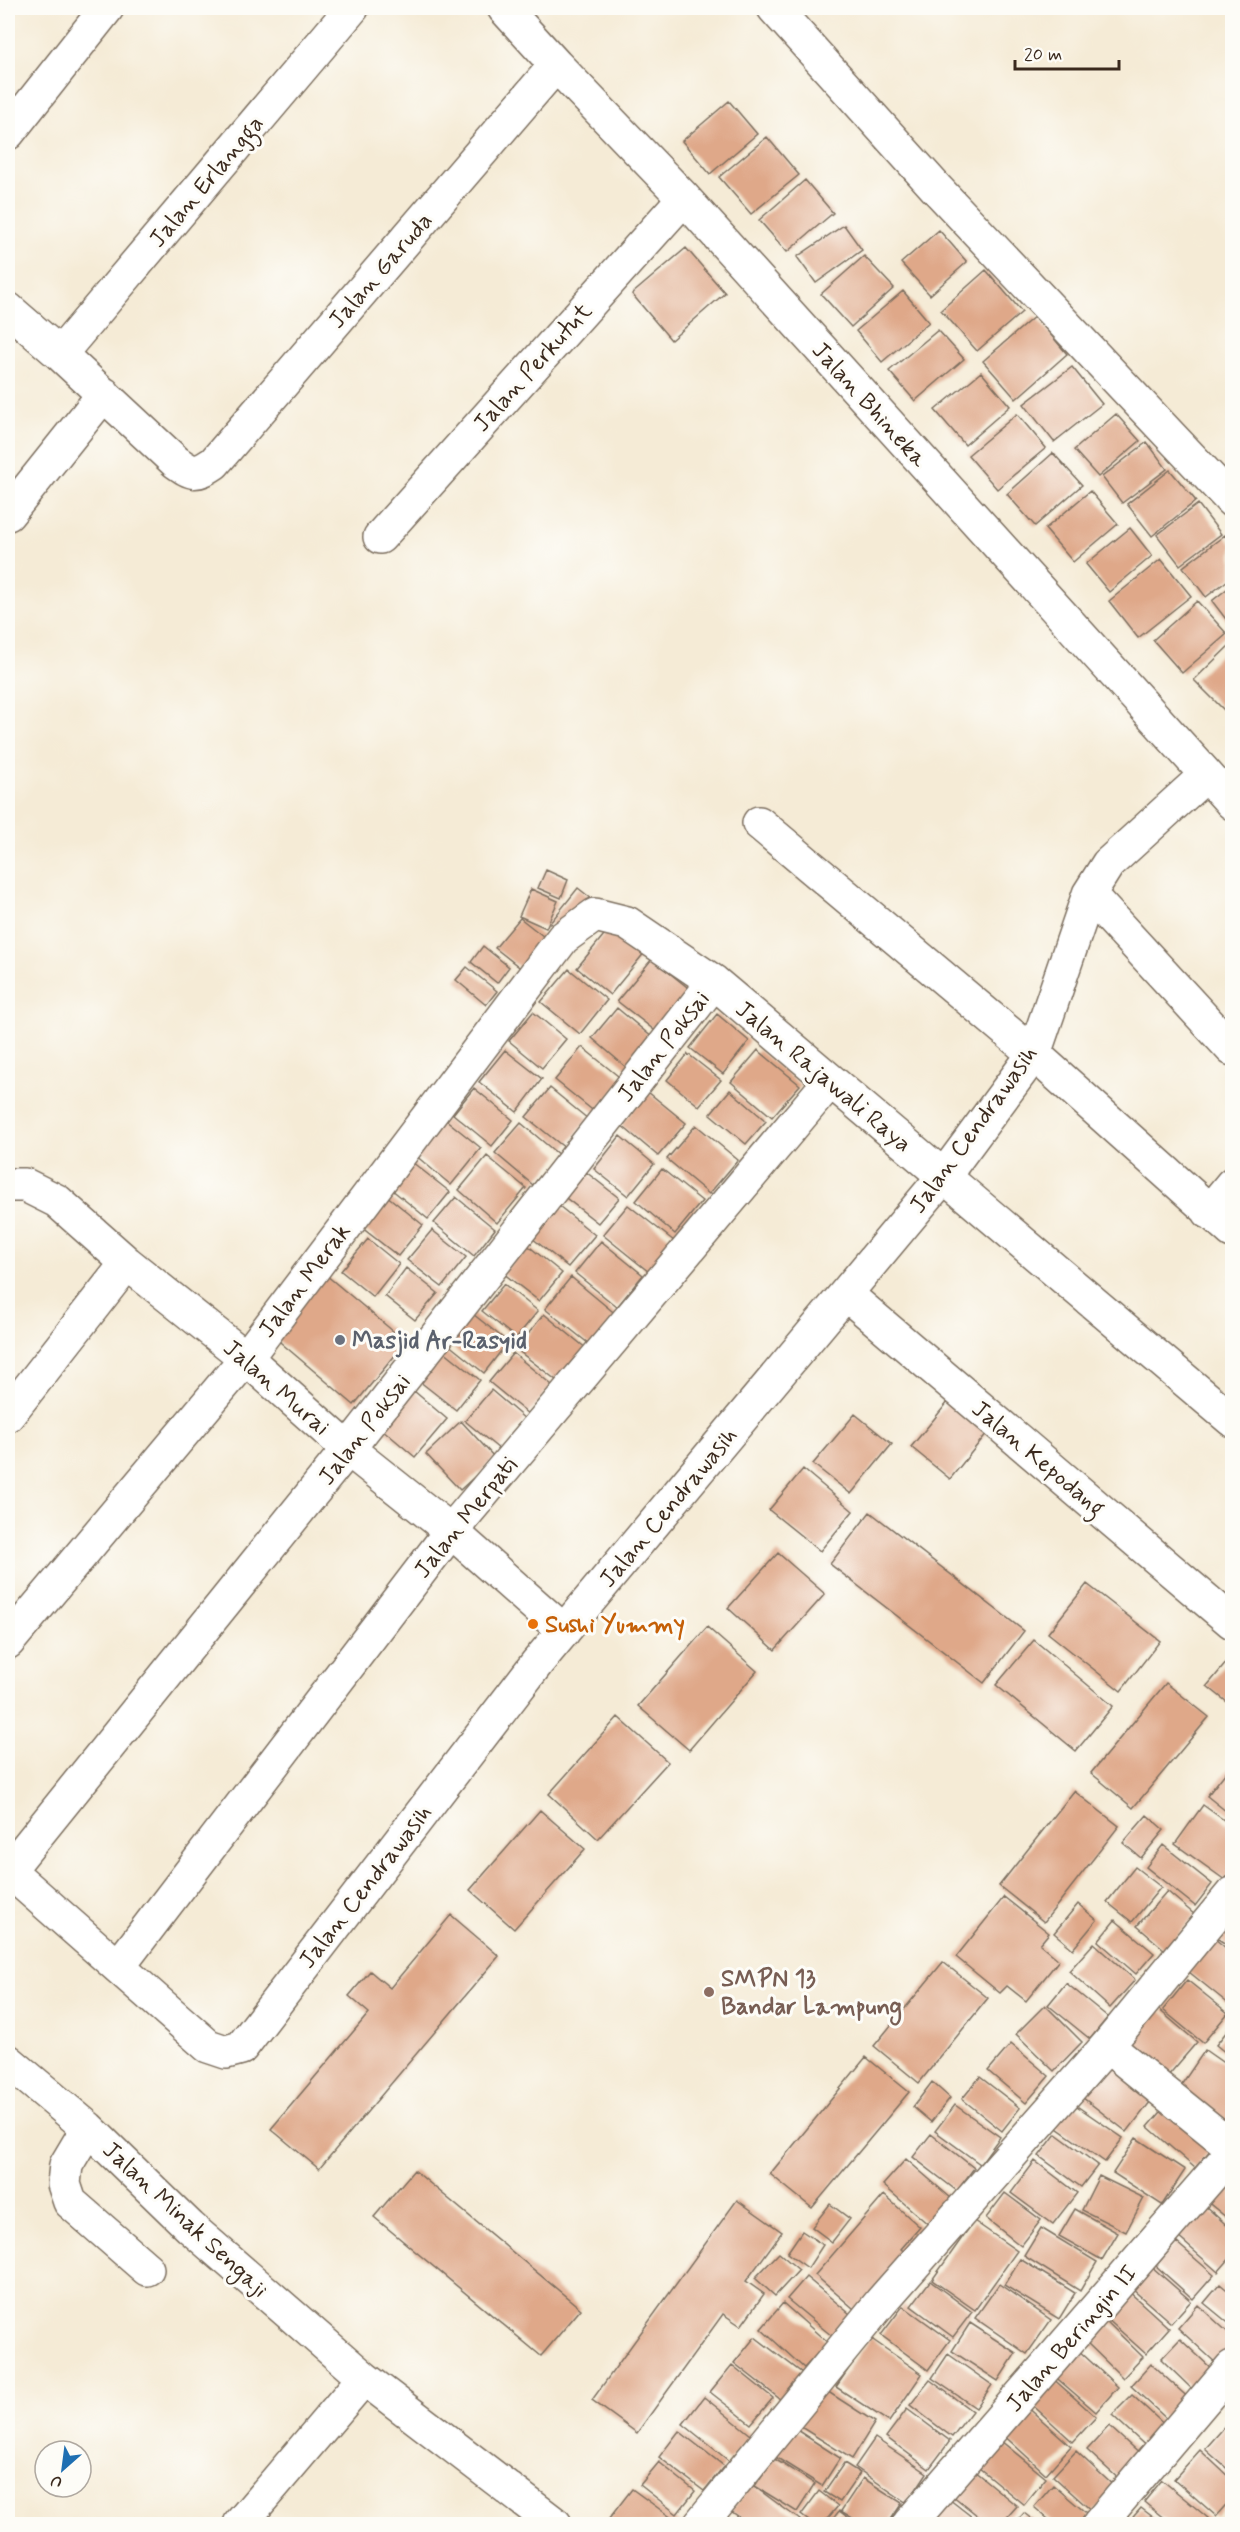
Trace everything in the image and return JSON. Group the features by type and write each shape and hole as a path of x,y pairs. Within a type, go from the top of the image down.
{"street":[{"path":"8,134 107,8"},
{"name":"Jalan Erlangga","path":"60,354 351,8"},
{"name":"Jalan Bhineka","path":"504,8 556,66 684,198 1233,803"},
{"path":"774,8 936,188 1233,501"},
{"name":"Jalan Garuda","path":"104,394 176,462 190,471 201,472 214,463 556,66"},
{"name":"Jalan Perkutut","path":"380,537 684,198"},
{"path":"8,309 104,394 8,514"},
{"name":"Jalan Cendrawasih","path":"8,1870 208,2046 226,2052 241,2048 564,1631 943,1177 1034,1054 1089,894 1108,864 1206,775"},
{"path":"759,823 1034,1054 1221,1221 1233,1184"},
{"path":"1089,894 1233,1049"},
{"name":"Jalan Rajawali Raya","path":"595,915 627,923 714,982 1233,1420"},
{"name":"Jalan Merak","path":"8,1642 246,1358 563,938 595,915"},
{"name":"Jalan Poksai","path":"8,1870 348,1449 714,982"},
{"name":"Jalan Merpati","path":"118,1967 451,1531 830,1081"},
{"name":"Jalan Murai","path":"8,1185 26,1185 57,1201 127,1263 246,1358 348,1449 451,1531 564,1631"},
{"path":"8,1415 127,1263"},
{"name":"Jalan Kepodang","path":"846,1294 1233,1622"},
{"path":"700,2524 881,2302 1107,2046 1233,1894"},
{"path":"1107,2046 1233,2147"},
{"name":"Jalan Minak Sengaji","path":"8,2061 88,2128 190,2227 364,2378 555,2524"},
{"path":"88,2128 66,2165 64,2184 70,2202 147,2269"},
{"name":"Jalan Beringin II","path":"909,2524 1233,2152"},
{"path":"1099,2524 1233,2367"},
{"path":"240,2524 364,2378"}],"building":[{"path":"729,101 757,134 710,174 682,141"},
{"path":"767,137 799,175 751,214 719,177"},
{"path":"805,180 833,213 787,252 759,220"},
{"path":"844,225 862,250 816,283 797,257"},
{"path":"939,230 967,262 930,295 901,263"},
{"path":"686,248 725,293 671,340 632,294"},
{"path":"864,256 894,288 851,327 821,294"},
{"path":"986,270 1022,312 977,351 941,310"},
{"path":"903,291 929,322 882,362 856,331"},
{"path":"1035,316 1067,354 1016,399 983,361"},
{"path":"938,330 964,359 915,401 889,371"},
{"path":"1072,367 1102,404 1054,442 1024,404"},
{"path":"981,372 1010,406 965,445 935,410"},
{"path":"1017,414 1046,448 997,489 968,455"},
{"path":"1116,414 1140,441 1098,477 1074,450"},
{"path":"1147,442 1167,469 1122,503 1102,477"},
{"path":"1053,453 1082,485 1035,526 1007,494"},
{"path":"1170,470 1196,501 1152,536 1127,504"},
{"path":"1090,491 1118,524 1073,562 1045,529"},
{"path":"1198,504 1221,534 1180,565 1157,535"},
{"path":"1130,528 1152,556 1109,592 1086,564"},
{"path":"1225,535 1232,545 1232,577 1206,597 1183,567"},
{"path":"1161,559 1191,596 1138,638 1109,601"},
{"path":"1232,585 1232,627 1212,601"},
{"path":"1197,601 1227,634 1182,673 1153,640"},
{"path":"1232,643 1232,715 1231,717 1194,680"},
{"path":"546,870 568,880 561,898 538,888"},
{"path":"578,888 592,899 563,933 550,923"},
{"path":"531,889 558,901 546,928 519,916"},
{"path":"520,918 548,940 523,970 495,948"},
{"path":"612,925 645,952 610,995 577,968"},
{"path":"483,946 509,967 497,983 471,962"},
{"path":"652,959 692,991 658,1033 617,1001"},
{"path":"467,967 497,991 486,1005 456,980"},
{"path":"569,969 607,1000 580,1034 541,1002"},
{"path":"617,1008 653,1038 627,1068 592,1038"},
{"path":"533,1012 566,1039 542,1068 509,1041"},
{"path":"717,1014 749,1041 723,1074 690,1048"},
{"path":"582,1047 623,1080 596,1113 555,1080"},
{"path":"505,1050 542,1079 517,1112 479,1082"},
{"path":"758,1050 800,1085 772,1117 731,1082"},
{"path":"688,1054 721,1080 699,1106 667,1080"},
{"path":"474,1088 513,1120 492,1146 453,1114"},
{"path":"550,1088 588,1119 565,1148 526,1117"},
{"path":"730,1090 766,1121 746,1144 710,1114"},
{"path":"648,1092 686,1123 658,1156 621,1125"},
{"path":"445,1119 481,1148 451,1185 415,1155"},
{"path":"521,1123 559,1155 533,1185 495,1153"},
{"path":"696,1125 738,1160 709,1194 667,1159"},
{"path":"620,1136 654,1164 628,1196 594,1169"},
{"path":"487,1156 526,1188 497,1223 459,1190"},
{"path":"412,1162 450,1192 428,1219 391,1189"},
{"path":"662,1169 702,1201 675,1234 636,1201"},
{"path":"586,1172 619,1198 598,1223 566,1198"},
{"path":"386,1195 423,1225 398,1256 361,1227"},
{"path":"456,1197 495,1229 474,1256 434,1223"},
{"path":"628,1205 674,1241 649,1272 603,1235"},
{"path":"559,1206 595,1235 568,1267 532,1238"},
{"path":"432,1230 466,1257 442,1287 407,1260"},
{"path":"368,1239 399,1264 373,1297 341,1271"},
{"path":"601,1241 643,1275 617,1307 575,1273"},
{"path":"526,1244 562,1273 539,1301 503,1273"},
{"path":"406,1268 438,1293 415,1320 385,1296"},
{"name":"Masjid Ar-Rasyid","path":"326,1275 406,1342 354,1405 274,1337"},
{"path":"571,1277 618,1316 593,1347 545,1309"},
{"path":"504,1284 538,1311 516,1338 482,1311"},
{"path":"473,1314 508,1342 484,1373 448,1344"},
{"path":"544,1314 587,1349 560,1383 516,1349"},
{"path":"444,1351 480,1380 456,1410 419,1381"},
{"path":"513,1353 552,1385 528,1414 489,1382"},
{"path":"491,1390 525,1419 499,1449 465,1421"},
{"path":"414,1391 447,1419 415,1457 382,1429"},
{"path":"948,1402 987,1433 950,1479 911,1447"},
{"path":"855,1414 892,1444 851,1494 813,1464"},
{"path":"461,1421 495,1458 460,1490 426,1454"},
{"path":"803,1469 853,1511 820,1551 769,1510"},
{"path":"870,1512 1024,1631 984,1683 830,1564"},
{"path":"778,1553 825,1594 775,1650 728,1608"},
{"path":"1087,1584 1160,1641 1121,1691 1048,1633"},
{"path":"707,1627 757,1671 689,1750 638,1706"},
{"path":"1034,1640 1113,1706 1076,1751 996,1685"},
{"path":"1232,1656 1232,1706 1207,1686"},
{"path":"1166,1683 1209,1717 1133,1808 1091,1773"},
{"path":"618,1717 668,1762 598,1839 549,1794"},
{"path":"1230,1767 1232,1770 1232,1816 1207,1796"},
{"path":"1074,1791 1119,1826 1044,1922 999,1886"},
{"path":"1203,1805 1232,1826 1232,1869 1225,1880 1175,1844"},
{"path":"540,1810 585,1849 514,1929 470,1890"},
{"path":"1147,1815 1164,1830 1141,1858 1123,1843"},
{"path":"1163,1845 1212,1884 1195,1906 1146,1867"},
{"path":"1135,1867 1161,1887 1132,1922 1107,1902"},
{"path":"1167,1891 1195,1915 1165,1950 1137,1926"},
{"path":"1004,1897 1049,1933 1040,1944 1059,1960 1026,2001 1007,1986 1000,1993 956,1957"},
{"path":"1078,1904 1097,1920 1073,1949 1054,1933"},
{"path":"1232,1911 1232,1948 1215,1937"},
{"path":"451,1915 499,1956 319,2169 271,2129 369,2013 349,1996 370,1971 390,1988"},
{"path":"1115,1920 1154,1953 1136,1974 1098,1941"},
{"path":"1215,1939 1232,1953 1232,2002 1230,2005 1189,1972"},
{"path":"1094,1943 1135,1980 1110,2008 1069,1971"},
{"path":"943,1962 988,1998 919,2083 874,2046"},
{"path":"1187,1980 1228,2013 1203,2043 1163,2010"},
{"path":"1066,1983 1108,2017 1090,2039 1048,2005"},
{"path":"1045,2005 1082,2042 1054,2071 1016,2034"},
{"path":"1157,2008 1197,2042 1167,2077 1126,2043"},
{"path":"1232,2025 1232,2058 1216,2045"},
{"path":"1011,2044 1049,2076 1026,2103 988,2071"},
{"path":"1205,2050 1232,2069 1232,2127 1177,2091"},
{"path":"866,2057 909,2092 812,2208 770,2174"},
{"path":"1108,2062 1154,2097 1127,2132 1082,2097"},
{"path":"980,2077 1020,2108 1002,2131 962,2099"},
{"path":"932,2082 950,2098 931,2122 913,2107"},
{"path":"1071,2102 1123,2138 1105,2162 1054,2126"},
{"path":"955,2105 1000,2137 980,2164 935,2131"},
{"path":"1166,2106 1213,2147 1195,2168 1148,2127"},
{"path":"931,2134 974,2168 957,2191 913,2157"},
{"path":"1056,2134 1098,2165 1081,2187 1039,2156"},
{"path":"1136,2138 1185,2170 1162,2205 1113,2173"},
{"path":"906,2159 952,2199 929,2225 883,2185"},
{"path":"1035,2161 1077,2193 1053,2224 1011,2193"},
{"path":"1232,2164 1232,2222 1205,2200"},
{"path":"414,2170 581,2309 541,2356 374,2217"},
{"path":"1099,2176 1144,2198 1126,2232 1082,2210"},
{"path":"1005,2193 1041,2220 1021,2246 986,2218"},
{"path":"884,2195 920,2227 901,2249 911,2258 861,2315 815,2275"},
{"path":"737,2200 782,2232 746,2281 764,2294 741,2326 723,2314 637,2433 592,2400"},
{"path":"830,2204 850,2219 832,2242 812,2227"},
{"path":"1203,2204 1232,2230 1232,2256 1218,2272 1176,2235"},
{"path":"1075,2209 1118,2233 1102,2260 1059,2236"},
{"path":"974,2221 1017,2251 975,2310 932,2280"},
{"path":"1041,2228 1097,2262 1080,2291 1024,2256"},
{"path":"802,2231 823,2245 808,2268 787,2253"},
{"path":"1176,2242 1214,2275 1193,2299 1156,2266"},
{"path":"779,2253 799,2270 775,2296 755,2278"},
{"path":"1020,2259 1075,2293 1059,2319 1004,2285"},
{"path":"1152,2267 1191,2301 1171,2323 1132,2289"},
{"path":"806,2277 850,2314 832,2336 787,2299"},
{"path":"930,2281 972,2312 953,2337 911,2306"},
{"path":"999,2284 1051,2320 1027,2354 975,2318"},
{"path":"1220,2284 1232,2294 1232,2326 1204,2303"},
{"path":"1127,2290 1169,2328 1146,2354 1104,2316"},
{"path":"783,2303 828,2343 804,2368 761,2329"},
{"path":"1198,2305 1232,2336 1232,2348 1218,2365 1178,2328"},
{"path":"903,2306 950,2340 928,2370 881,2335"},
{"path":"1102,2317 1143,2357 1123,2378 1082,2338"},
{"path":"970,2323 1016,2353 998,2381 952,2351"},
{"path":"755,2337 806,2376 785,2403 734,2363"},
{"path":"870,2338 922,2374 889,2422 836,2387"},
{"path":"1180,2339 1213,2370 1193,2390 1161,2359"},
{"path":"1076,2348 1118,2387 1096,2412 1052,2374"},
{"path":"948,2354 992,2385 976,2408 932,2378"},
{"path":"1151,2364 1193,2402 1172,2424 1131,2386"},
{"path":"732,2365 773,2398 751,2424 710,2392"},
{"path":"1050,2376 1096,2417 1073,2442 1028,2401"},
{"path":"930,2380 972,2411 952,2437 910,2405"},
{"path":"819,2386 875,2422 852,2459 796,2424"},
{"path":"1132,2395 1170,2430 1151,2451 1112,2415"},
{"path":"704,2397 751,2435 729,2461 683,2424"},
{"path":"1025,2405 1071,2446 1046,2474 1000,2432"},
{"path":"907,2409 950,2441 929,2469 886,2437"},
{"path":"1228,2423 1232,2427 1232,2473 1205,2449"},
{"path":"1109,2426 1143,2457 1121,2481 1087,2450"},
{"path":"792,2427 840,2458 822,2486 774,2456"},
{"path":"679,2431 724,2466 704,2491 659,2457"},
{"path":"995,2436 1046,2478 1024,2505 973,2463"},
{"path":"875,2438 927,2473 907,2503 855,2467"},
{"path":"1200,2450 1232,2480 1232,2498 1216,2516 1174,2479"},
{"path":"1076,2451 1116,2488 1094,2513 1053,2476"},
{"path":"773,2458 815,2484 797,2512 755,2486"},
{"path":"659,2462 695,2491 677,2514 640,2485"},
{"path":"844,2463 860,2473 840,2502 824,2492"},
{"path":"968,2466 1017,2506 1001,2524 988,2524 947,2491"},
{"path":"863,2478 902,2503 888,2524 862,2524 841,2511"},
{"path":"1162,2480 1208,2518 1203,2524 1171,2524 1144,2502"},
{"path":"751,2484 800,2520 796,2524 749,2524 731,2511"},
{"path":"1053,2485 1091,2517 1085,2524 1054,2524 1034,2507"},
{"path":"632,2489 680,2524 605,2524"},
{"path":"819,2491 838,2506 823,2524 813,2524 801,2515"},
{"path":"945,2496 981,2524 927,2524"},
{"path":"1141,2508 1162,2524 1127,2524"},
{"path":"839,2511 857,2524 829,2524"},
{"path":"1024,2513 1038,2524 1014,2524"}],"place":[{"name":"Masjid Ar-Rasyid","path":"340,1340"},
{"name":"Sushi Yummy","path":"533,1624"},
{"name":"SMPN 13 Bandar Lampung","path":"709,1992"}]}
